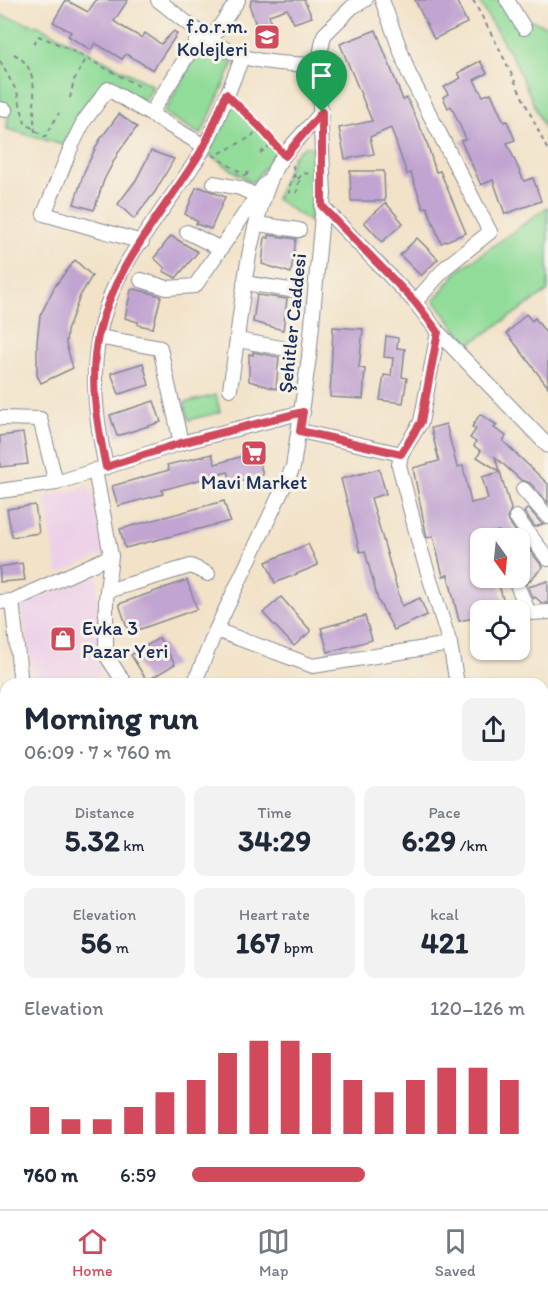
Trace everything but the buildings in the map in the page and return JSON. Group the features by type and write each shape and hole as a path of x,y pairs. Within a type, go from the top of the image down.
{"street":[{"path":"158,0 206,36 243,56 278,64 318,65"},
{"path":"151,113 206,36 238,0"},
{"name":"Şehitler Caddesi","path":"196,678 216,630 293,467 303,412 322,206 322,112 318,65 324,34 352,3 365,0"},
{"path":"382,0 409,74 490,232 446,267 415,302"},
{"path":"507,0 524,28"},
{"path":"121,678 106,655 107,591 111,556 95,415 98,337 109,300 123,270 206,149 243,56"},
{"path":"142,242 44,213 76,137 108,89 151,113 206,149"},
{"path":"141,280 167,288 195,286 281,162 322,112"},
{"path":"230,388 244,283 256,224 281,162"},
{"path":"214,183 257,196"},
{"path":"322,206 415,302 438,332 548,446"},
{"path":"256,224 299,230"},
{"path":"187,232 221,249"},
{"path":"244,283 290,290"},
{"path":"438,332 421,422 401,454 399,465 417,537 450,644 456,678"},
{"path":"98,337 160,348 181,443"},
{"path":"238,340 287,348"},
{"path":"0,491 56,483 181,443 303,412"},
{"path":"0,418 40,419 56,483"},
{"path":"300,431 401,454"},
{"path":"534,432 548,452"},
{"path":"523,489 548,517"},
{"path":"516,517 525,528"},
{"path":"530,534 548,559"},
{"path":"20,678 6,601 111,556"},
{"path":"107,591 191,566 208,574"},
{"path":"518,588 529,613 548,612"},
{"path":"216,630 313,666 450,644"}],"path":[{"path":"473,0 499,48 548,152"},
{"path":"34,44 38,36 69,47 86,59 143,88"},
{"path":"14,54 29,68 35,80 33,101 35,132"},
{"path":"70,98 74,80 86,59"},
{"path":"0,61 18,92 25,123 35,132 45,137 59,113"},
{"path":"226,94 274,143 281,162 292,159 294,176 291,178 289,193 297,192 298,179 303,174 314,175"},
{"path":"220,153 251,137 260,127"},
{"path":"260,153 274,143"},
{"path":"206,149 254,181"},
{"path":"246,176 250,168"},
{"path":"294,176 298,179"}],"shaded area":[{"name":"Evka 3 Pazar Yeri","path":"91,486 103,555 58,574 45,496"},
{"name":"Evka 3 Pazar Yeri","path":"98,575 98,651 102,675 91,678 34,678 21,606"}],"green space":[{"path":"478,0 503,0 520,27 531,20 548,27 548,136 515,62"},
{"path":"0,15 41,27 153,86 145,101 107,82 90,97 63,145 7,129 9,105 0,102"},
{"path":"201,46 233,64 201,135 164,113"},
{"path":"231,96 280,148 252,183 208,154"},
{"path":"306,146 311,147 314,175 310,222 276,199 294,155"},
{"path":"548,207 548,291 468,345 434,300 458,271"},
{"path":"216,395 220,412 189,420 184,403"}],"place":[{"name":"f.o.r.m. Kolejleri","path":"267,37"},
{"name":"Mavi Market","path":"254,453"},
{"name":"Evka 3 Pazar Yeri","path":"63,639"}],"route":[{"path":"226,94 260,127 285,156 322,112 324,194 322,206 415,302 438,332 421,422 401,454 300,431 303,412 181,443 106,467 95,415 98,337 109,300 123,270 202,150 226,94"}]}
